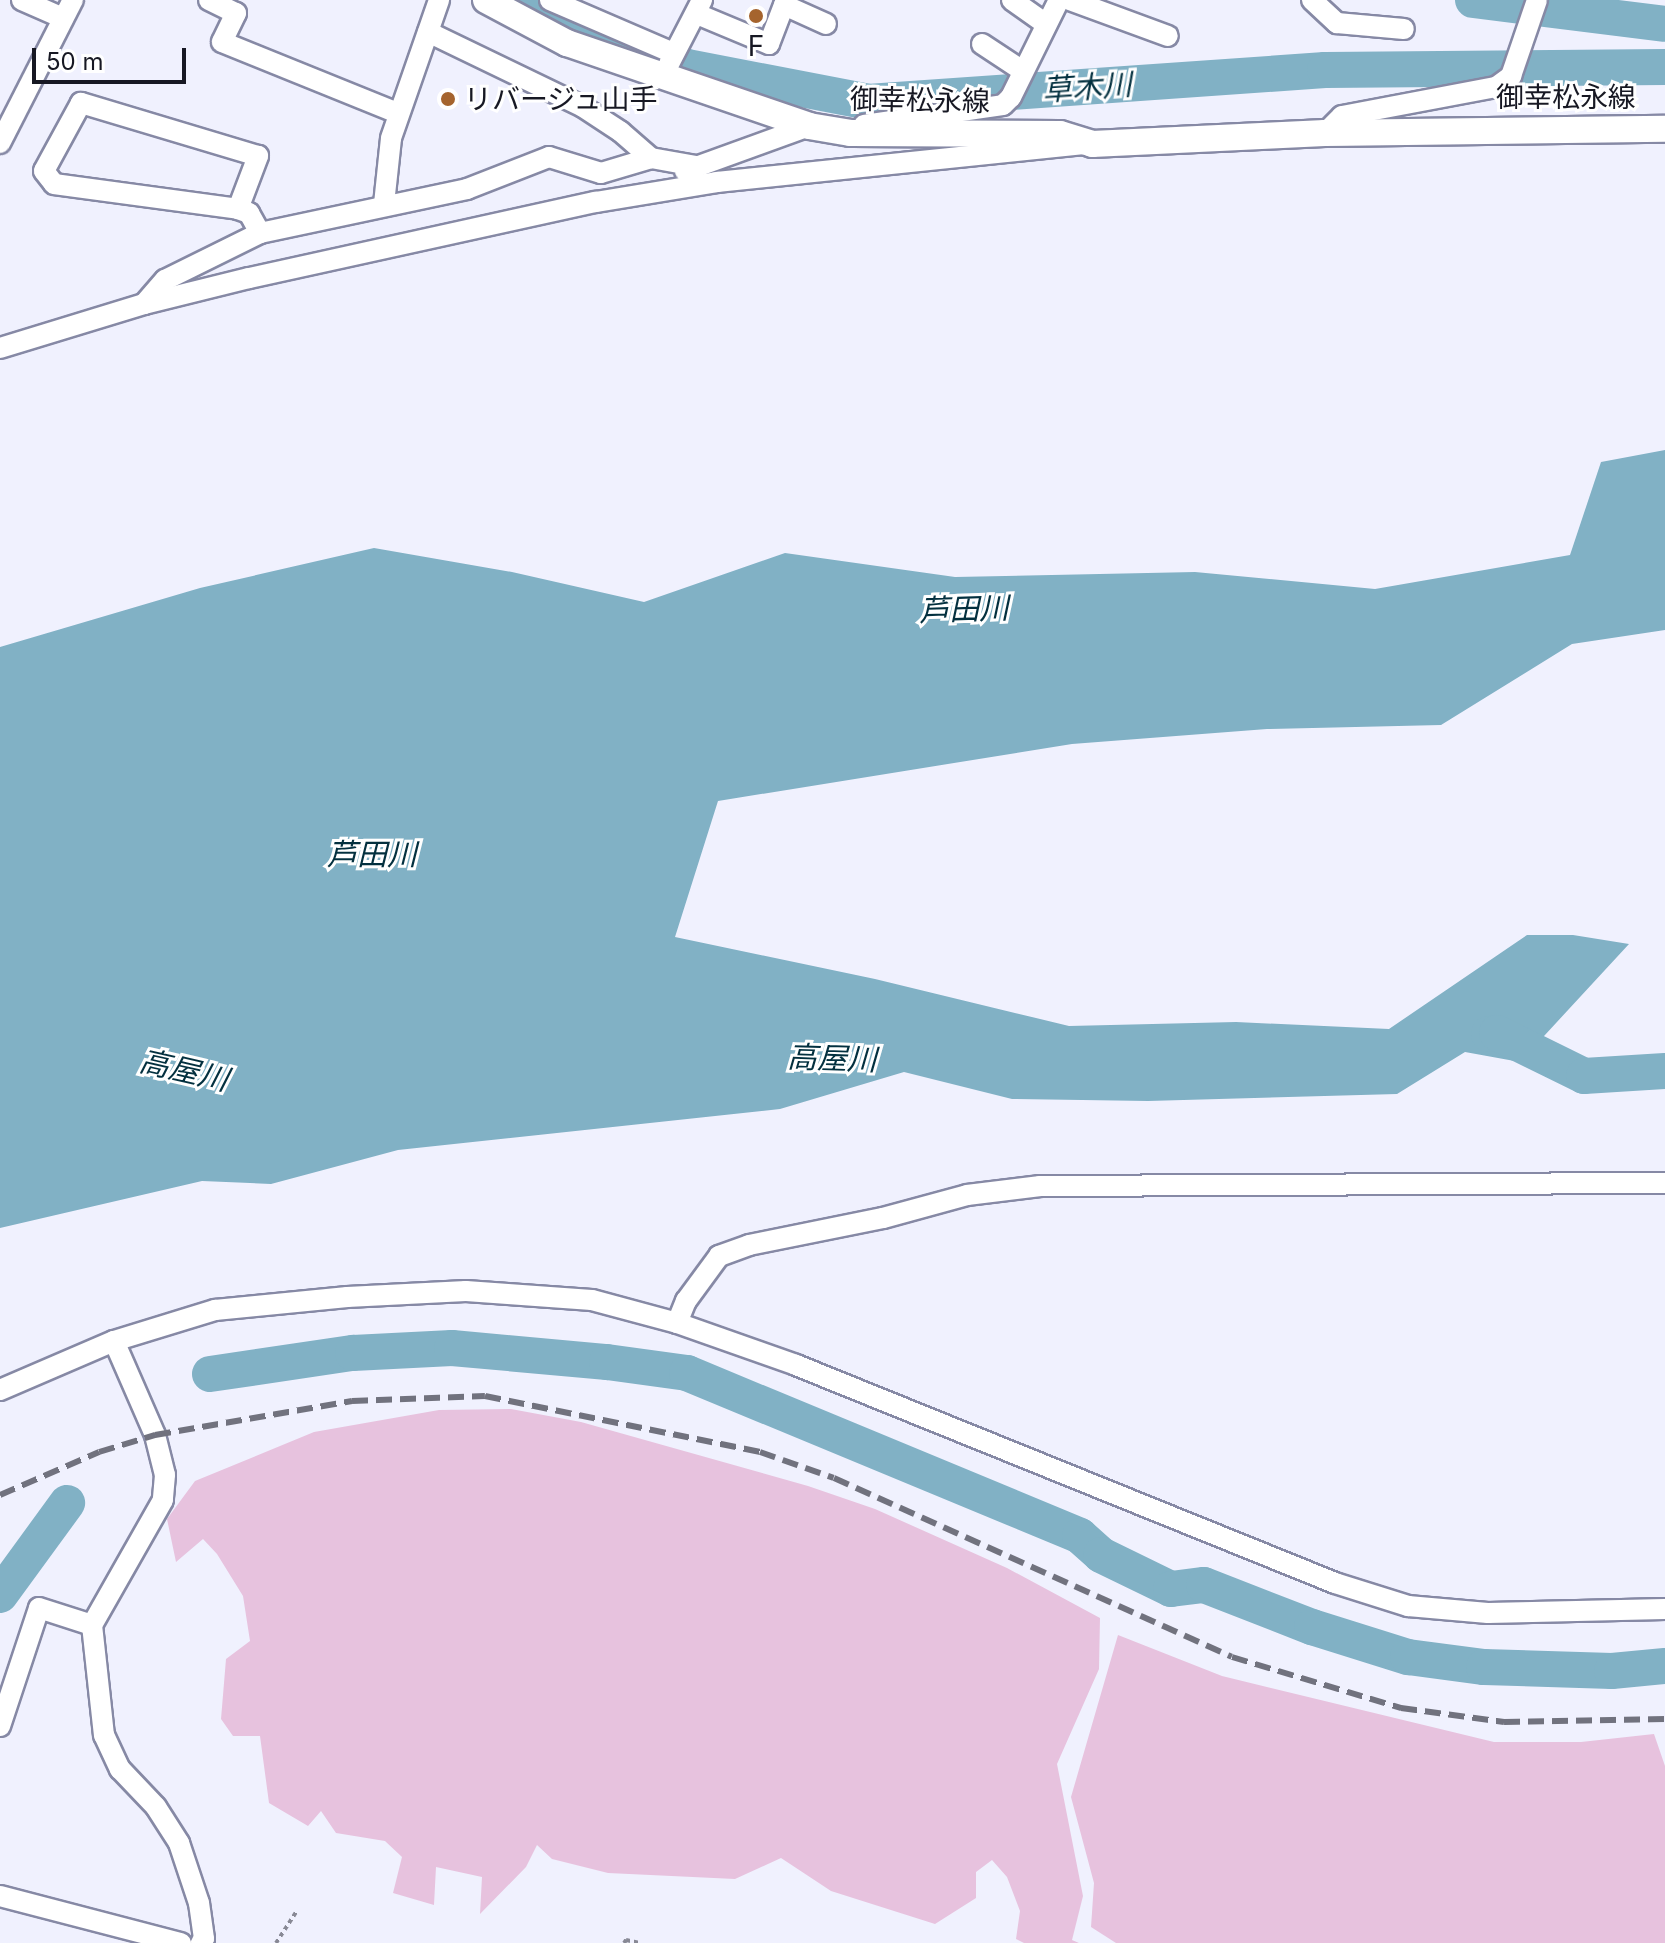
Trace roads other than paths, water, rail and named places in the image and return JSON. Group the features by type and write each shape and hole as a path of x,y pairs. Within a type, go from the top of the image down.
{"main road":[{"name":"御幸松永線","path":"486,0 567,43 669,63 809,126 851,133 1060,134 1092,144 1325,133 1665,129"}],"street":[{"path":"0,143 68,9 22,0"},
{"path":"209,0 236,13 222,42 398,113"},
{"path":"384,204 391,138 439,0"},
{"path":"550,0 669,63 699,7 769,44 784,5 826,24"},
{"path":"1012,0 1046,24"},
{"path":"851,133 867,123 1003,105 1017,84 1059,0"},
{"path":"1070,0 1168,36"},
{"path":"1312,0 1337,23 1404,29"},
{"path":"1325,133 1342,116 1496,87 1513,70 1535,6"},
{"path":"428,32 583,107 621,132 651,158"},
{"path":"982,44 1017,84"},
{"path":"238,209 258,156 81,103 44,171 54,184 238,209 249,213 260,233"},
{"path":"660,192 696,166 809,126"},
{"path":"0,348 144,304 549,212 717,182 1092,144"},
{"path":"144,304 165,280 260,233 384,204 467,189 549,157 601,173 651,158 696,166"},
{"path":"677,1323 686,1301 719,1256 749,1245 883,1218 967,1195 1040,1186 1665,1183"},
{"path":"0,1390 114,1341 215,1310 347,1297 466,1291 592,1300 677,1323 796,1365 1335,1583 1408,1606 1488,1613 1665,1609"},
{"path":"114,1341 155,1435 165,1475 163,1500 92,1625 104,1735 120,1769 156,1807 179,1843 199,1903 204,1939 201,1943"},
{"path":"0,1726 39,1608 92,1625"},
{"path":"0,1896 122,1937 181,1943"}],"water":[{"name":"芦田川","path":"1665,450 1665,630 1572,644 1441,725 1267,729 1072,744 718,801 675,937 875,979 1069,1026 1236,1022 1389,1029 1527,935 1573,935 1629,944 1520,1062 1465,1052 1397,1094 1148,1101 1012,1099 904,1072 780,1109 398,1150 271,1184 202,1181 0,1228 0,647 200,588 374,548 512,572 644,602 785,553 955,577 1195,572 1375,589 1570,555 1601,462"}],"waterway":[{"name":"草木川","path":"526,0 589,30 687,67 868,102 1325,70 1665,67"},
{"path":"1473,0 1665,24"},
{"name":"高屋川","path":"1489,1034 1497,1033 1584,1076 1665,1071"},
{"path":"210,1374 353,1353 452,1348 607,1362 687,1373 1080,1536 1101,1555 1171,1589 1204,1585 1312,1627 1408,1657 1484,1667 1612,1671 1665,1666"},
{"path":"0,1577 67,1503"},
{"path":"0,1595 67,1503"}],"railway":[{"path":"0,1495 99,1452 155,1435 352,1401 485,1396 760,1452 834,1478 1232,1657 1401,1708 1504,1722 1665,1719"}],"place":[{"name":"F","path":"756,16"},
{"name":"リバージュ山手","path":"448,99"}]}
